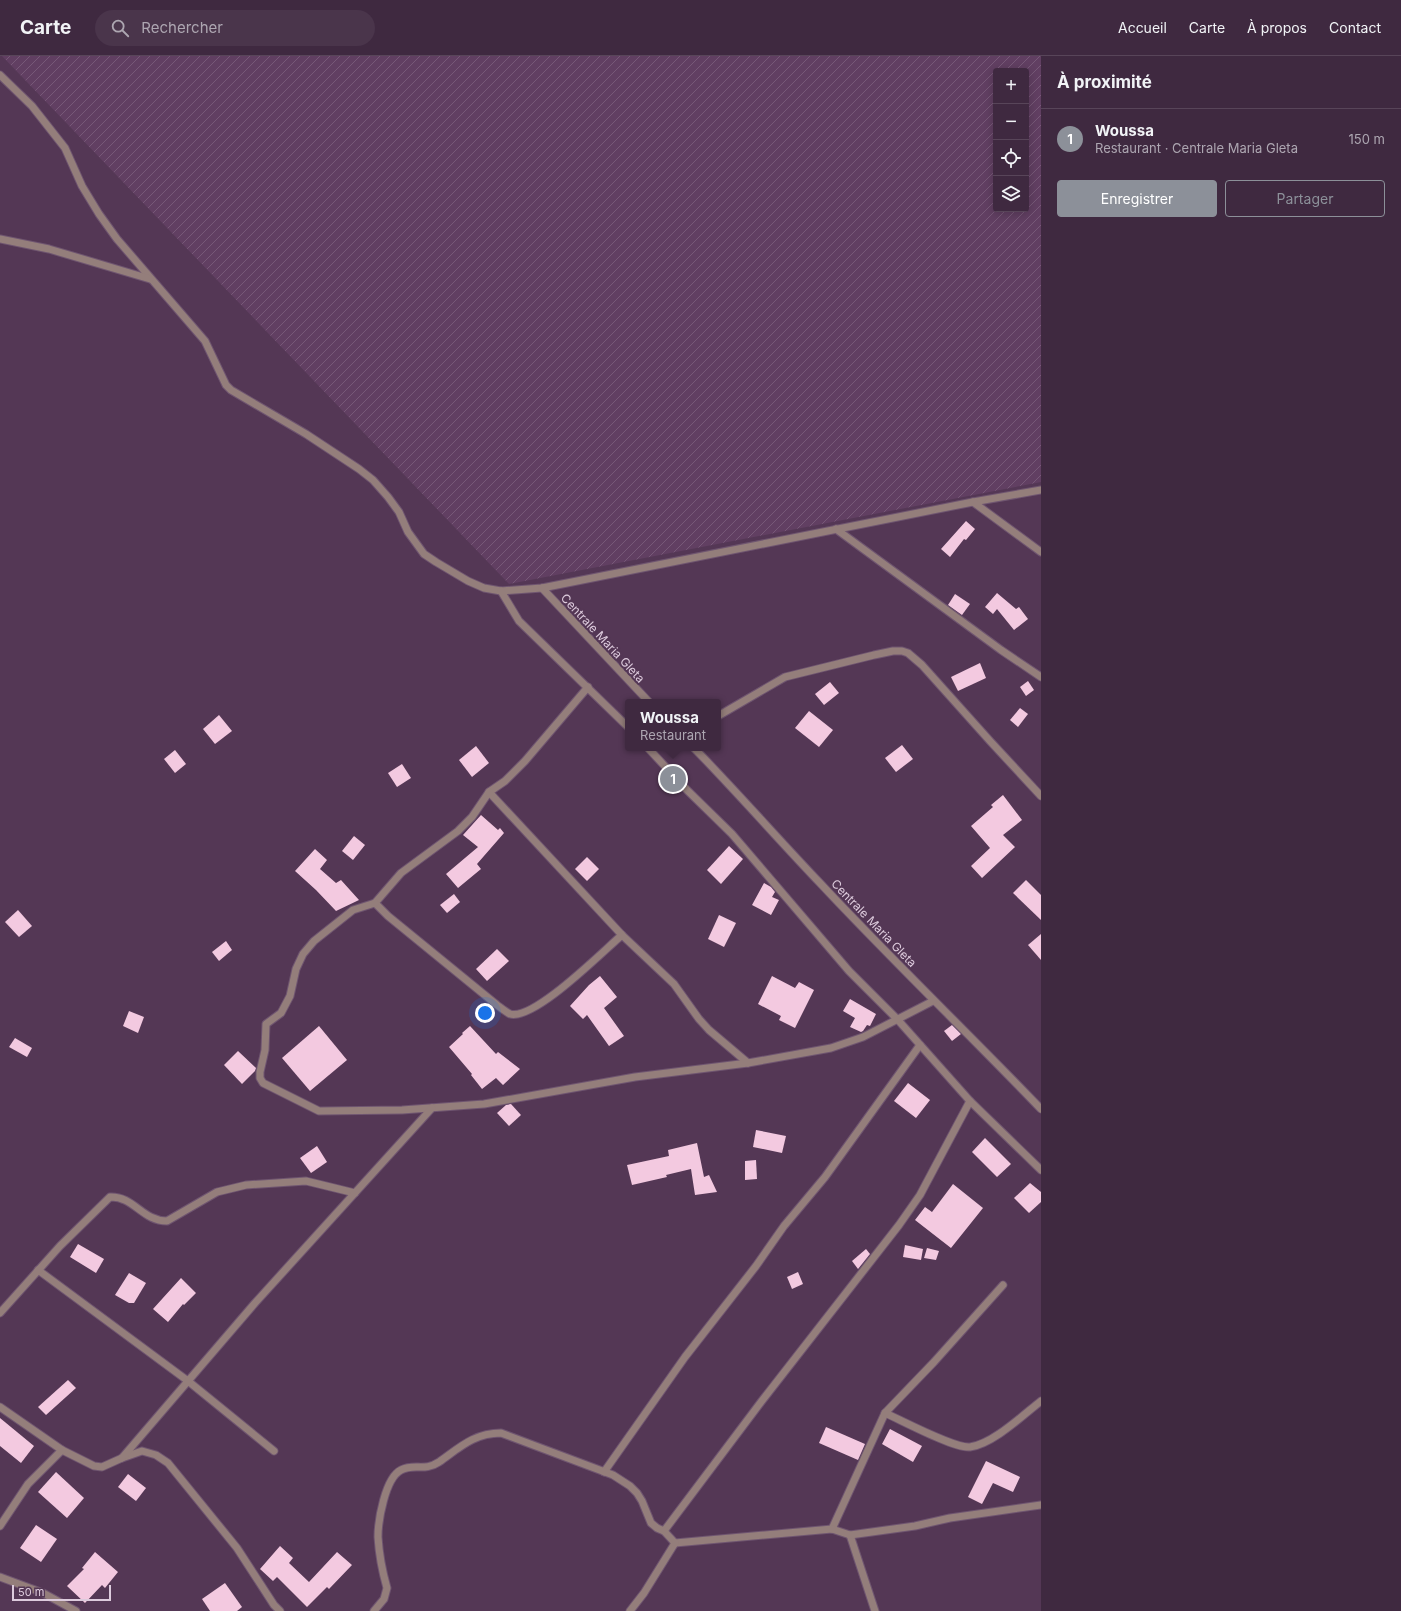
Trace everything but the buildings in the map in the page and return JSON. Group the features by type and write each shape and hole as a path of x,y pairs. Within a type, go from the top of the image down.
{"street":[{"path":"0,75 32,106 65,148 82,186 99,214 117,239 150,279 205,341 226,385 306,434 373,480 388,496 399,512 408,532 424,554 468,581 484,588 501,591 542,588 973,502 1041,490"},
{"path":"0,239 49,249 150,279"},
{"path":"973,502 1041,552"},
{"path":"836,529 1001,650 1041,677"},
{"name":"Centrale Maria Gleta","path":"542,588 646,699"},
{"path":"501,591 519,621 625,723"},
{"path":"721,714 785,676 874,655 902,651 922,665 990,742 1041,796"},
{"path":"588,687 525,761 505,781 489,792 472,817 458,831 401,873 375,903 353,910 314,941 303,954 296,969 290,996 283,1010 266,1024 265,1050 260,1072 260,1078 263,1082 319,1111 402,1110 484,1104 635,1077 748,1063 831,1048 864,1037 934,1001"},
{"path":"651,751 687,790 732,834 849,971 898,1020 970,1101 1041,1170"},
{"name":"Centrale Maria Gleta","path":"697,751 820,883 1041,1109"},
{"path":"489,792 622,934 674,984 699,1019 709,1030 748,1063"},
{"path":"375,903 388,916 497,1005 511,1014 527,1012 552,997 622,934"},
{"path":"604,1472 685,1357 756,1266 784,1226 825,1177 920,1045"},
{"path":"664,1531 761,1402 899,1225 920,1195 970,1101"},
{"path":"122,1458 255,1303 432,1108"},
{"path":"0,1313 93,1212 110,1197 117,1197 128,1201 149,1217 159,1221 167,1221 217,1192 246,1185 306,1181 355,1192"},
{"path":"38,1270 188,1381 274,1451"},
{"path":"832,1529 885,1413 934,1362 1003,1285"},
{"path":"885,1413 945,1441 968,1447 987,1442 1041,1401"},
{"path":"0,1407 62,1450 94,1466 102,1467 142,1451 156,1455 168,1463 237,1548 274,1605 280,1611"},
{"path":"374,1611 384,1599 387,1588 378,1537 382,1502 390,1482 400,1470 410,1466 430,1467 465,1442 490,1433 501,1432 613,1475 633,1489 642,1500 651,1523 664,1531 675,1543"},
{"path":"0,1526 28,1484 62,1450"},
{"path":"675,1543 832,1529 850,1536 915,1526 950,1518 1041,1505"},
{"path":"850,1536 875,1611"},
{"path":"630,1611 644,1593 675,1543"},
{"path":"0,1577 43,1593 76,1611"}],"shaded area":[{"path":"2,56 1041,56 1041,482 509,584"}],"place":[{"name":"Woussa","path":"673,779"}]}
